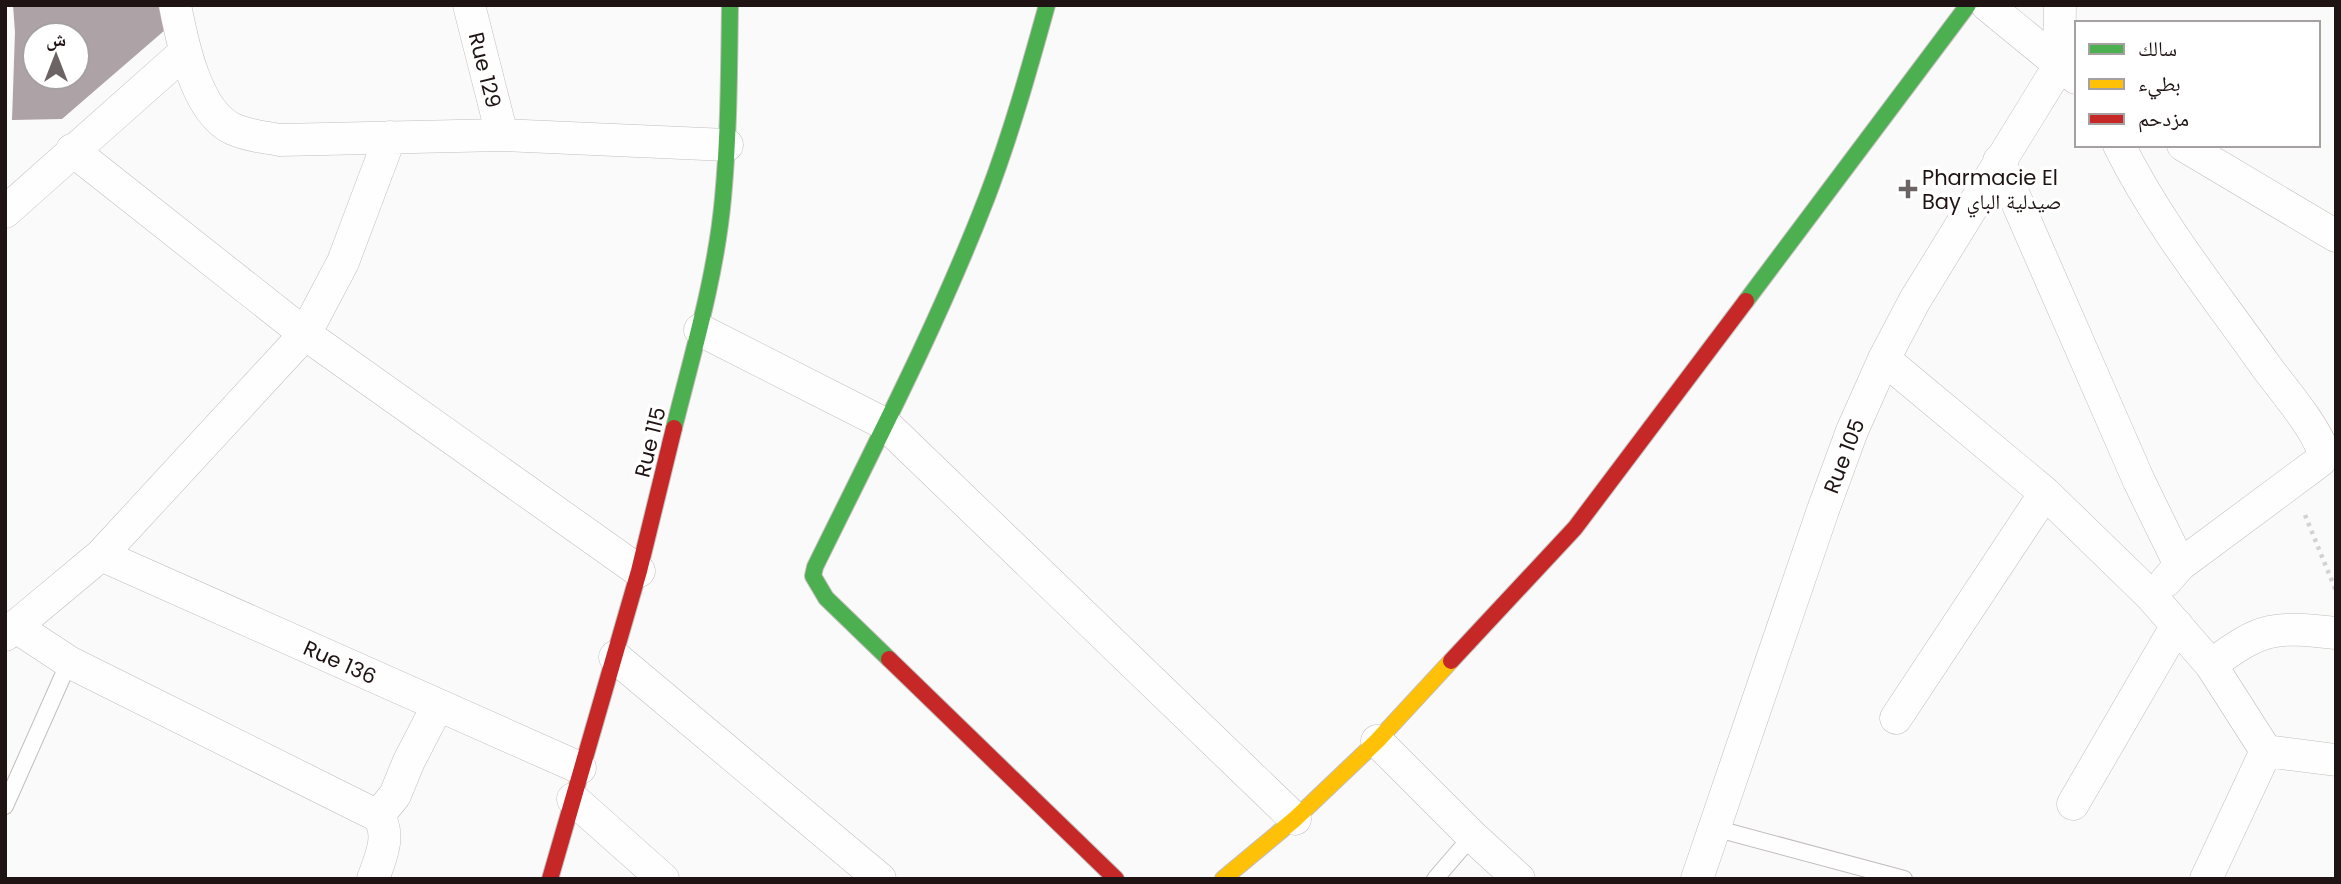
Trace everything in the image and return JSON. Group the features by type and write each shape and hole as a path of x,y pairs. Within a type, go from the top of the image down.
{"street":[{"path":"175,5 185,52 202,96 218,118 231,129 252,136 280,139 502,135 727,145"},
{"name":"Rue 129","path":"469,5 502,135"},
{"name":"Rue 115","path":"550,879 639,571 700,330 718,238 727,145 730,5"},
{"path":"1223,879 1295,819 1377,741 1575,528 1968,5"},
{"path":"1987,5 2068,72"},
{"path":"2060,5 2068,72"},
{"path":"1043,6 1016,119 987,199 942,307 813,576 826,598 1116,879"},
{"path":"5,212 185,52"},
{"name":"Rue 105","path":"1697,879 1823,510 1852,431 1884,359 1915,300 1999,161 2068,72"},
{"path":"373,879 385,837 382,821 378,816 11,631 100,555 305,334 343,262 390,137"},
{"path":"2120,147 2132,171 2181,247 2320,444 2323,455 2320,461 2180,565 2151,596"},
{"path":"2186,147 2336,236"},
{"path":"72,150 305,334 639,571"},
{"path":"1999,161 2139,481 2180,565"},
{"path":"700,330 885,424 1295,819"},
{"path":"1884,359 2045,493 2151,596 2211,665 2266,751"},
{"path":"1896,718 2045,493"},
{"name":"Rue 136","path":"100,555 580,768"},
{"path":"2073,804 2177,625"},
{"path":"2211,665 2255,635 2295,628 2336,633"},
{"path":"615,657 880,879"},
{"path":"378,816 396,795 409,761 438,705"},
{"path":"1377,741 1519,879"},
{"path":"2266,751 2336,760"},
{"path":"2206,879 2266,751"},
{"path":"573,799 663,879"}],"lane":[{"path":"5,806 69,662"},
{"path":"1714,828 1904,879"},
{"path":"1435,879 1472,836"}],"path":[{"path":"2292,482 2336,591"}],"building":[{"path":"13,5 160,5 165,30 62,119 12,120 15,32"}],"traffic: fast":[{"path":"674,428 703,314 720,227 726,150 730,5"},
{"path":"889,659 826,598 813,576 815,567 905,384 968,244 1004,150 1047,5"},
{"path":"1746,301 1968,5"}],"traffic: slow":[{"path":"1223,879 1295,819 1377,741 1451,661"}],"traffic: jam":[{"path":"1451,661 1575,528 1746,301"},
{"path":"550,879 639,571 674,428"},
{"path":"889,659 1116,879"}],"place":[{"name":"Pharmacie El Bay صيدلية الباي","path":"1908,189"}]}
